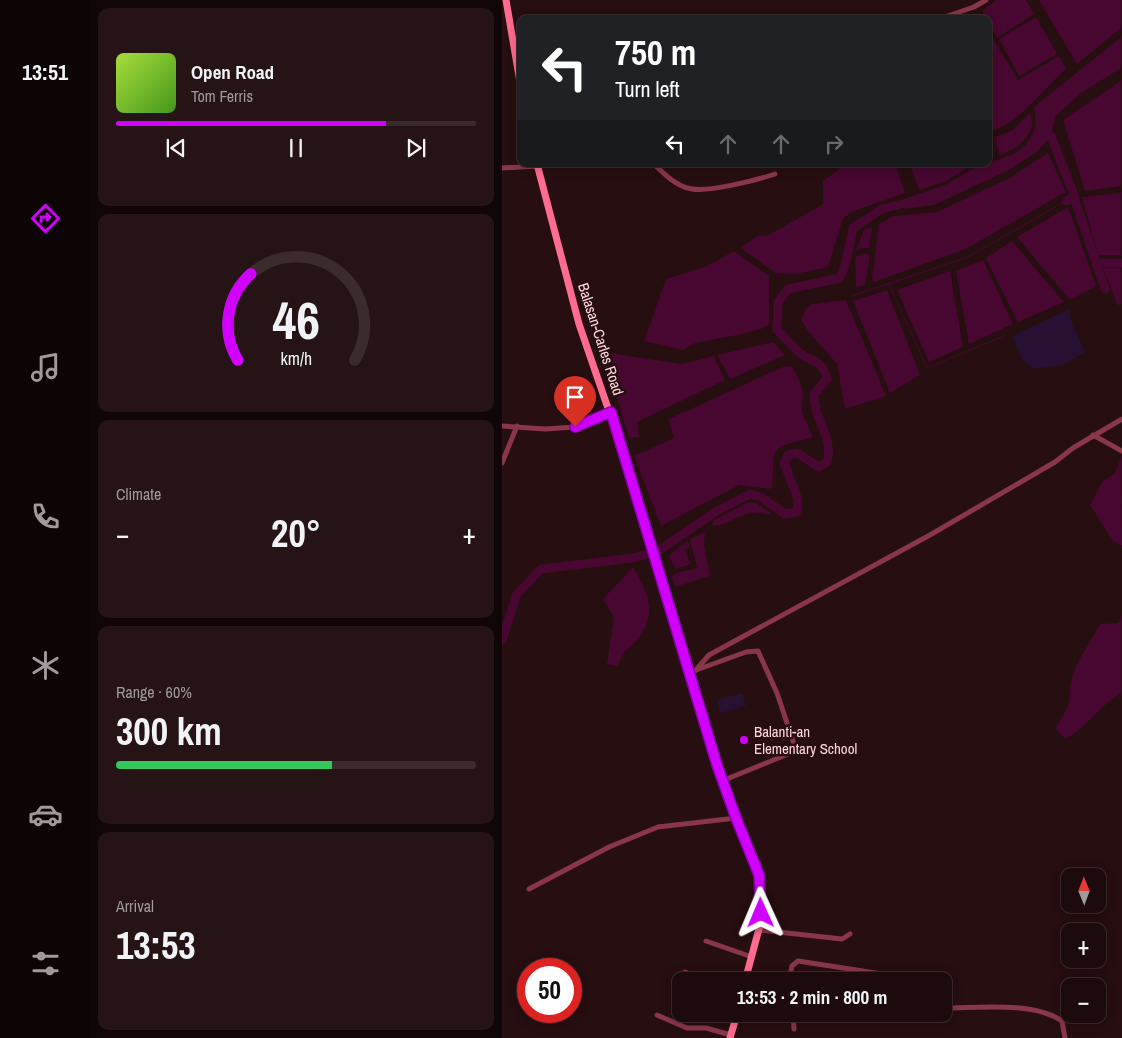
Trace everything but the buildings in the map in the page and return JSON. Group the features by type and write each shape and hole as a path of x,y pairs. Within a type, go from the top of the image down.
{"main road":[{"path":"506,0 517,65"},
{"name":"Balasan-Carles Road","path":"539,167 579,324 611,412 722,781 759,875 762,900 759,930 748,972"},
{"path":"731,1037 735,1022"}],"street":[{"path":"951,15 974,7 986,0"},
{"path":"502,168 517,167"},
{"path":"658,167 676,182 690,189 716,187 775,174"},
{"path":"502,426 575,427 611,412"},
{"path":"696,670 709,655 930,535 1055,462 1093,435 1122,419"},
{"path":"502,463 517,426"},
{"path":"1093,435 1122,451"},
{"path":"688,673 746,652 758,652 777,693 796,749 793,752 722,781"},
{"path":"529,888 609,847 658,827 736,818"},
{"path":"759,930 842,938 850,934"},
{"path":"706,941 752,957"},
{"path":"791,972 792,966 798,961 869,972"},
{"path":"952,1008 1029,1008 1055,1016 1062,1021 1065,1038"},
{"path":"658,1015 687,1028 706,1028 731,1037"},
{"path":"794,1022 794,1029"}],"shaded area":[{"path":"996,0 1026,0 1034,14 997,38 992,29 992,15 984,15 982,11"},
{"path":"1039,0 1121,0 1121,28 1077,64"},
{"path":"1036,17 1057,54 1019,76 999,39"},
{"path":"1121,37 1121,68 1080,94 1055,117 1051,136 1037,152 1009,170 934,205 904,209 904,199 945,185 976,167 992,167 992,161 1012,155 1026,145 1033,134 1036,123 1034,107"},
{"path":"994,40 1018,80 1059,56 1066,69 1020,114 1010,122 992,131 992,41"},
{"path":"1121,81 1121,186 1085,191 1063,120"},
{"path":"1030,113 1031,127 1025,140 1013,149 999,155 995,137 1013,130"},
{"path":"1048,153 1066,192 966,249 874,282 872,279 879,224 893,216 937,212 1011,177"},
{"path":"842,167 896,167 905,193 851,212 843,219 828,267 796,274 775,273 741,248 758,235 767,236 823,204 823,181"},
{"path":"911,167 968,167 946,181 919,190"},
{"path":"1121,193 1121,255 1098,255 1082,197"},
{"path":"1068,207 1096,286 1070,300 1017,237"},
{"path":"872,227 869,248 862,248 855,252 864,230"},
{"path":"1012,241 1064,302 1018,322 986,258"},
{"path":"734,251 769,276 769,325 743,334 695,343 683,350 644,341 666,279 705,267"},
{"path":"865,253 870,255 865,285 856,287 855,257"},
{"path":"983,260 1013,324 969,344 956,271"},
{"path":"1103,268 1121,268 1121,306 1117,304"},
{"path":"950,271 963,347 929,362 897,290"},
{"path":"887,290 920,375 890,393 853,301"},
{"path":"846,300 886,396 845,409 837,364 807,330 801,319 806,308 812,304"},
{"path":"1069,309 1072,323 1085,352 1063,365 1033,369 1023,361 1012,336"},
{"path":"773,342 785,355 730,379 717,355"},
{"path":"604,354 683,364 714,356 725,380 637,422 639,437 629,438"},
{"path":"785,366 793,367 803,390 802,412 813,437 781,446 774,454 772,489 739,485 661,526 634,456 674,438 669,419"},
{"path":"1121,457 1122,545 1113,541 1090,505 1102,482 1115,473"},
{"path":"749,502 756,503 772,514 751,513 720,525 712,524 714,520"},
{"path":"705,532 704,544 710,576 675,587 672,577 676,573 697,568 690,539"},
{"path":"688,541 690,548 685,550 691,564 676,569 669,557 671,553"},
{"path":"633,567 643,585 649,602 648,620 638,639 625,652 618,666 607,664 614,617 603,599"},
{"path":"1121,617 1121,693 1066,739 1056,729 1066,711 1076,668 1100,624 1118,623"},
{"path":"742,693 746,706 720,713 717,700"}],"waterway":[{"path":"1051,136 1073,192 1074,197 1066,201"},
{"path":"1074,197 1105,289"},
{"path":"502,640 517,594 541,569 633,558 658,551 717,511 750,494 761,497 785,514 797,512 798,499 784,463 788,455 797,453 819,467 827,462 828,444 817,412 814,394 827,379 820,364 800,353 777,330 778,302 788,289 840,278 846,262 853,228 882,209 914,201"},
{"path":"852,296 968,257 1066,201"},
{"path":"1096,263 1122,263"},
{"path":"889,284 927,368 1004,336"}],"place":[{"name":"Balanti-an Elementary School","path":"744,740"}],"route":[{"path":"575,427 611,412 717,765 759,875 762,900 761,913"}]}
